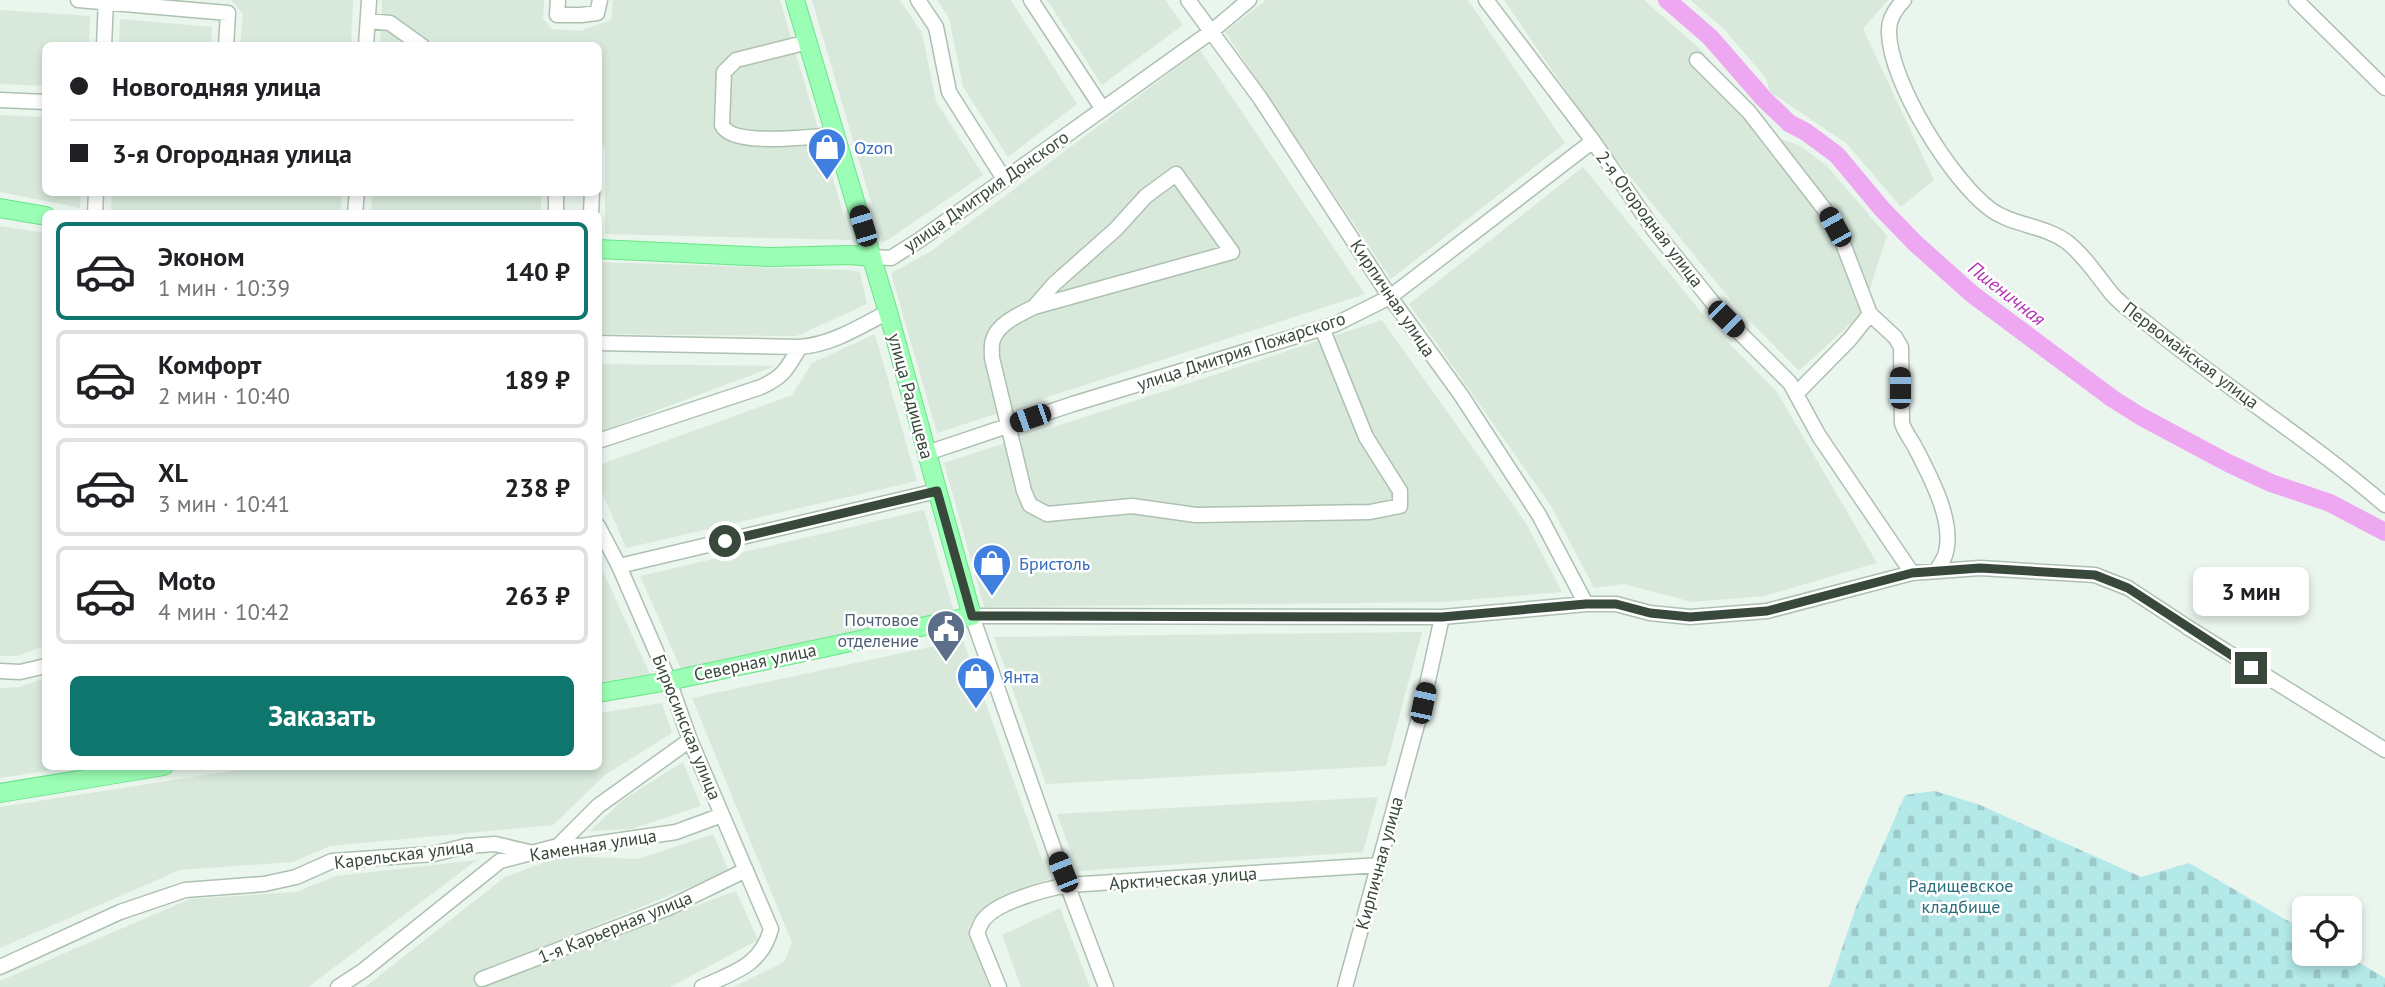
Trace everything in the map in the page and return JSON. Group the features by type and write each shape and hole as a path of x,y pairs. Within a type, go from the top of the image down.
{"main road":[{"name":"улица Радищева","path":"795,0 888,312 972,616"},
{"path":"0,208 42,215"},
{"name":"улица Дмитрия Донского","path":"602,249 769,257 872,257"},
{"name":"Северная улица","path":"602,692 669,681 972,616"},
{"path":"0,793 140,770"}],"street":[{"path":"78,0 228,13 226,42"},
{"path":"366,42 369,0"},
{"path":"558,0 557,15 597,13 600,0"},
{"path":"918,0 936,27 949,92 1004,179"},
{"path":"1031,0 1102,108"},
{"name":"Кирпичная улица","path":"1188,0 1268,109 1390,297 1461,396 1539,515 1586,604"},
{"name":"улица Дмитрия Донского","path":"872,257 891,258 921,239 1212,32 1249,0"},
{"name":"2-я Огородная улица","path":"1486,0 1593,141 1654,230 1726,319 1790,383 1819,436 1912,573"},
{"name":"Первомайская улица","path":"1903,0 1893,15 1889,33 1898,70 1909,98 1932,138 1961,181 1977,199 2003,218 2054,234 2068,243 2114,297 2165,338 2341,467 2385,505"},
{"path":"2296,0 2385,88"},
{"path":"104,42 106,1"},
{"path":"368,21 390,23 416,42"},
{"path":"808,42 736,60 727,66 724,72 724,132 769,139 835,135"},
{"path":"1696,60 1749,113 1825,210 1842,241 1870,314 1895,337 1901,347 1902,424 1914,444 1945,515 1948,535 1946,554 1936,571"},
{"path":"0,100 42,102"},
{"name":"улица Дмитрия Пожарского","path":"927,453 1336,324 1390,297 1593,141"},
{"path":"1034,307 1054,284 1116,229 1146,197 1176,174 1232,252 1034,307 999,330 993,340 992,358 1024,491 1030,505 1047,514 1132,506 1196,514 1370,512 1400,506 1399,491 1366,436 1322,328"},
{"path":"602,343 800,347 820,345 888,312"},
{"path":"1796,394 1850,339 1870,314"},
{"path":"602,440 761,387 782,376 800,347"},
{"path":"619,566 937,491"},
{"name":"Бирюсинская улица","path":"602,536 619,566 669,681 690,740 771,929 767,944 756,959 702,987"},
{"name":"Северная улица","path":"972,616 1442,617 1586,604 1616,604 1650,613 1690,617 1767,611 1912,573 1980,568 2095,575 2128,588 2385,750"},
{"name":"улица Радищева","path":"972,616 1106,987"},
{"name":"Кирпичная улица","path":"1345,987 1423,703 1442,617"},
{"path":"0,671 20,672 42,667"},
{"path":"558,846 598,806 690,740"},
{"name":"Каменная улица","path":"338,987 364,970 500,861 558,846 581,846 676,832 722,815"},
{"name":"Карельская улица","path":"0,967 120,912 185,890 264,884 296,877 332,861 434,855 466,846 495,844 533,853"},
{"name":"Арктическая улица","path":"999,987 977,933 985,918 1042,889 1068,885 1379,865"},
{"name":"1-я Карьерная улица","path":"482,979 668,908 746,870"}],"shaded area":[{"path":"231,0 353,0 351,42 240,42 243,14"},
{"path":"382,0 544,0 543,19 552,29 580,31 611,20 613,0 780,0 851,240 605,234 602,42 380,42"},
{"path":"812,0 900,0 922,33 936,101 983,175 883,243"},
{"path":"937,0 1011,0 1077,104 1008,157 963,87 949,18"},
{"path":"1047,0 1165,0 1183,25 1102,85"},
{"path":"1266,0 1468,0 1565,143 1391,279 1225,32"},
{"path":"1504,0 1644,0 1699,48 1776,138 1799,145 1827,166 1887,236 1862,313 1799,371 1738,309 1598,137"},
{"path":"1690,0 1888,0 1863,29 1934,180 1901,207 1846,143 1770,92 1766,78 1722,27"},
{"path":"0,10 90,16 89,42 42,42 42,86 0,84"},
{"path":"120,19 212,27 211,42 119,42"},
{"path":"1200,50 1365,294 937,433 891,273 930,252"},
{"path":"0,115 42,117 42,196 81,196 80,208 0,192"},
{"path":"1583,167 1714,328 1777,392 1877,563 1764,596 1692,602 1624,584 1594,588 1551,506 1409,304"},
{"path":"112,196 342,196 340,210 111,210"},
{"path":"372,196 541,196 541,210 371,210"},
{"path":"0,226 42,232 42,647 18,656 0,656"},
{"path":"602,262 860,272 867,304 797,336 602,334"},
{"path":"1382,320 1526,523 1562,592 1442,602 984,607 944,463"},
{"path":"875,334 917,481 626,548 602,492 602,464 792,395 812,363"},
{"path":"602,364 776,366 602,431"},
{"path":"924,510 954,611 681,669 640,576"},
{"path":"602,570 650,674 602,682"},
{"path":"1422,632 1386,766 1046,784 994,637"},
{"path":"963,640 1049,879 977,914 968,928 989,987 733,987 784,962 792,943 692,698"},
{"path":"42,679 42,770 52,770 0,778 0,688 20,687"},
{"path":"662,703 672,733 605,775 553,825 330,846 293,862 180,870 0,948 0,807 238,770 602,770 602,713"},
{"path":"683,762 701,806 631,829 590,831 624,799"},
{"path":"1378,797 1363,852 1078,871 1057,814"},
{"path":"713,834 729,871 479,973 473,982 478,984 736,891 758,940 670,987 365,987 505,877 561,856 638,859"},
{"path":"477,860 308,987 0,987 0,981 190,899 296,892 336,876"},
{"path":"1060,908 1090,987 1021,987 1002,935"}],"green space":[{"name":"Радищевское кладбище","path":"1935,791 1980,805 2141,877 2189,863 2292,923 2292,966 2362,965 2385,978 2385,987 1829,987 1856,907 1905,795"}],"waterway":[{"name":"Пшеничная","path":"1667,0 1710,37 1764,99 1789,123 1837,155 1882,209 1915,243 1972,294 2113,399 2228,463 2271,483 2330,503 2385,532"}],"place":[{"name":"Ozon","path":"827,181"},
{"name":"Бристоль","path":"992,597"},
{"name":"Почтовое отделение","path":"946,663"},
{"name":"Янта","path":"976,710"}],"route":[{"path":"725,541 937,491 972,616 1442,617 1586,604 1616,604 1650,613 1690,617 1767,611 1912,573 1980,568 2095,575 2128,588 2251,668"}]}
